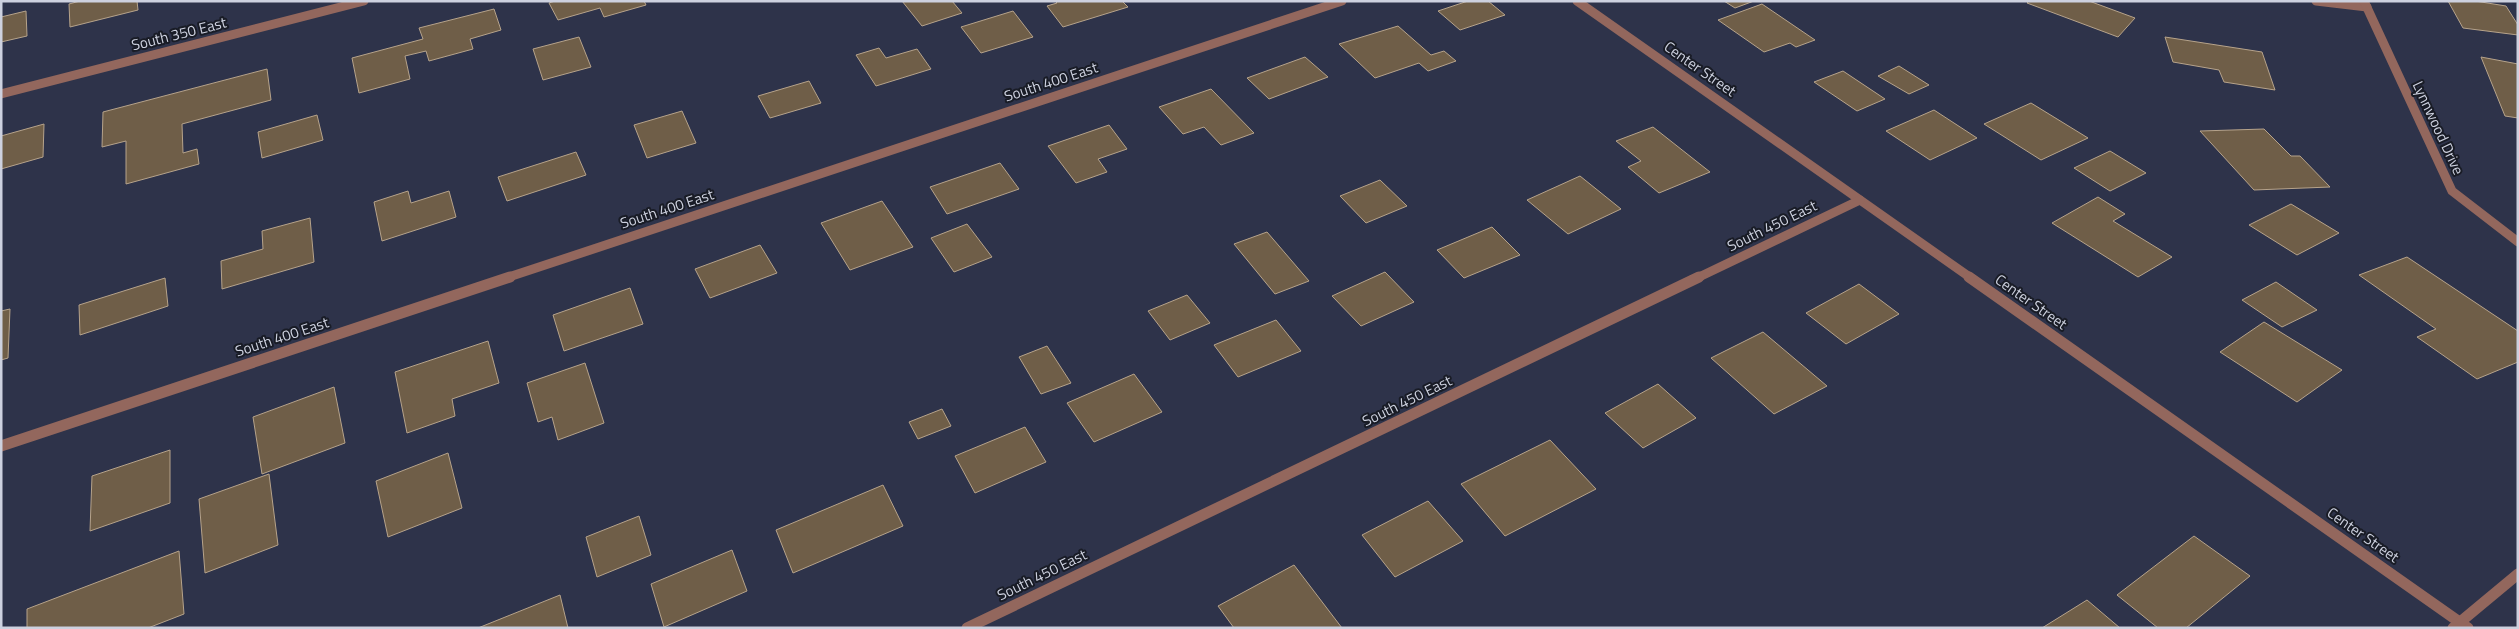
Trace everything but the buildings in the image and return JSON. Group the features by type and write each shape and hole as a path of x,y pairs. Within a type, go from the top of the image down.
{"street":[{"name":"South 350 East","path":"1,94 364,1"},
{"name":"South 400 East","path":"1,446 1342,1"},
{"name":"Center Street","path":"1577,1 2460,626"},
{"path":"2316,1 2365,4"},
{"name":"Lynnwood Drive","path":"2365,4 2452,190 2518,242"},
{"name":"South 450 East","path":"967,628 1860,200"},
{"path":"2460,626 2518,574"}]}
